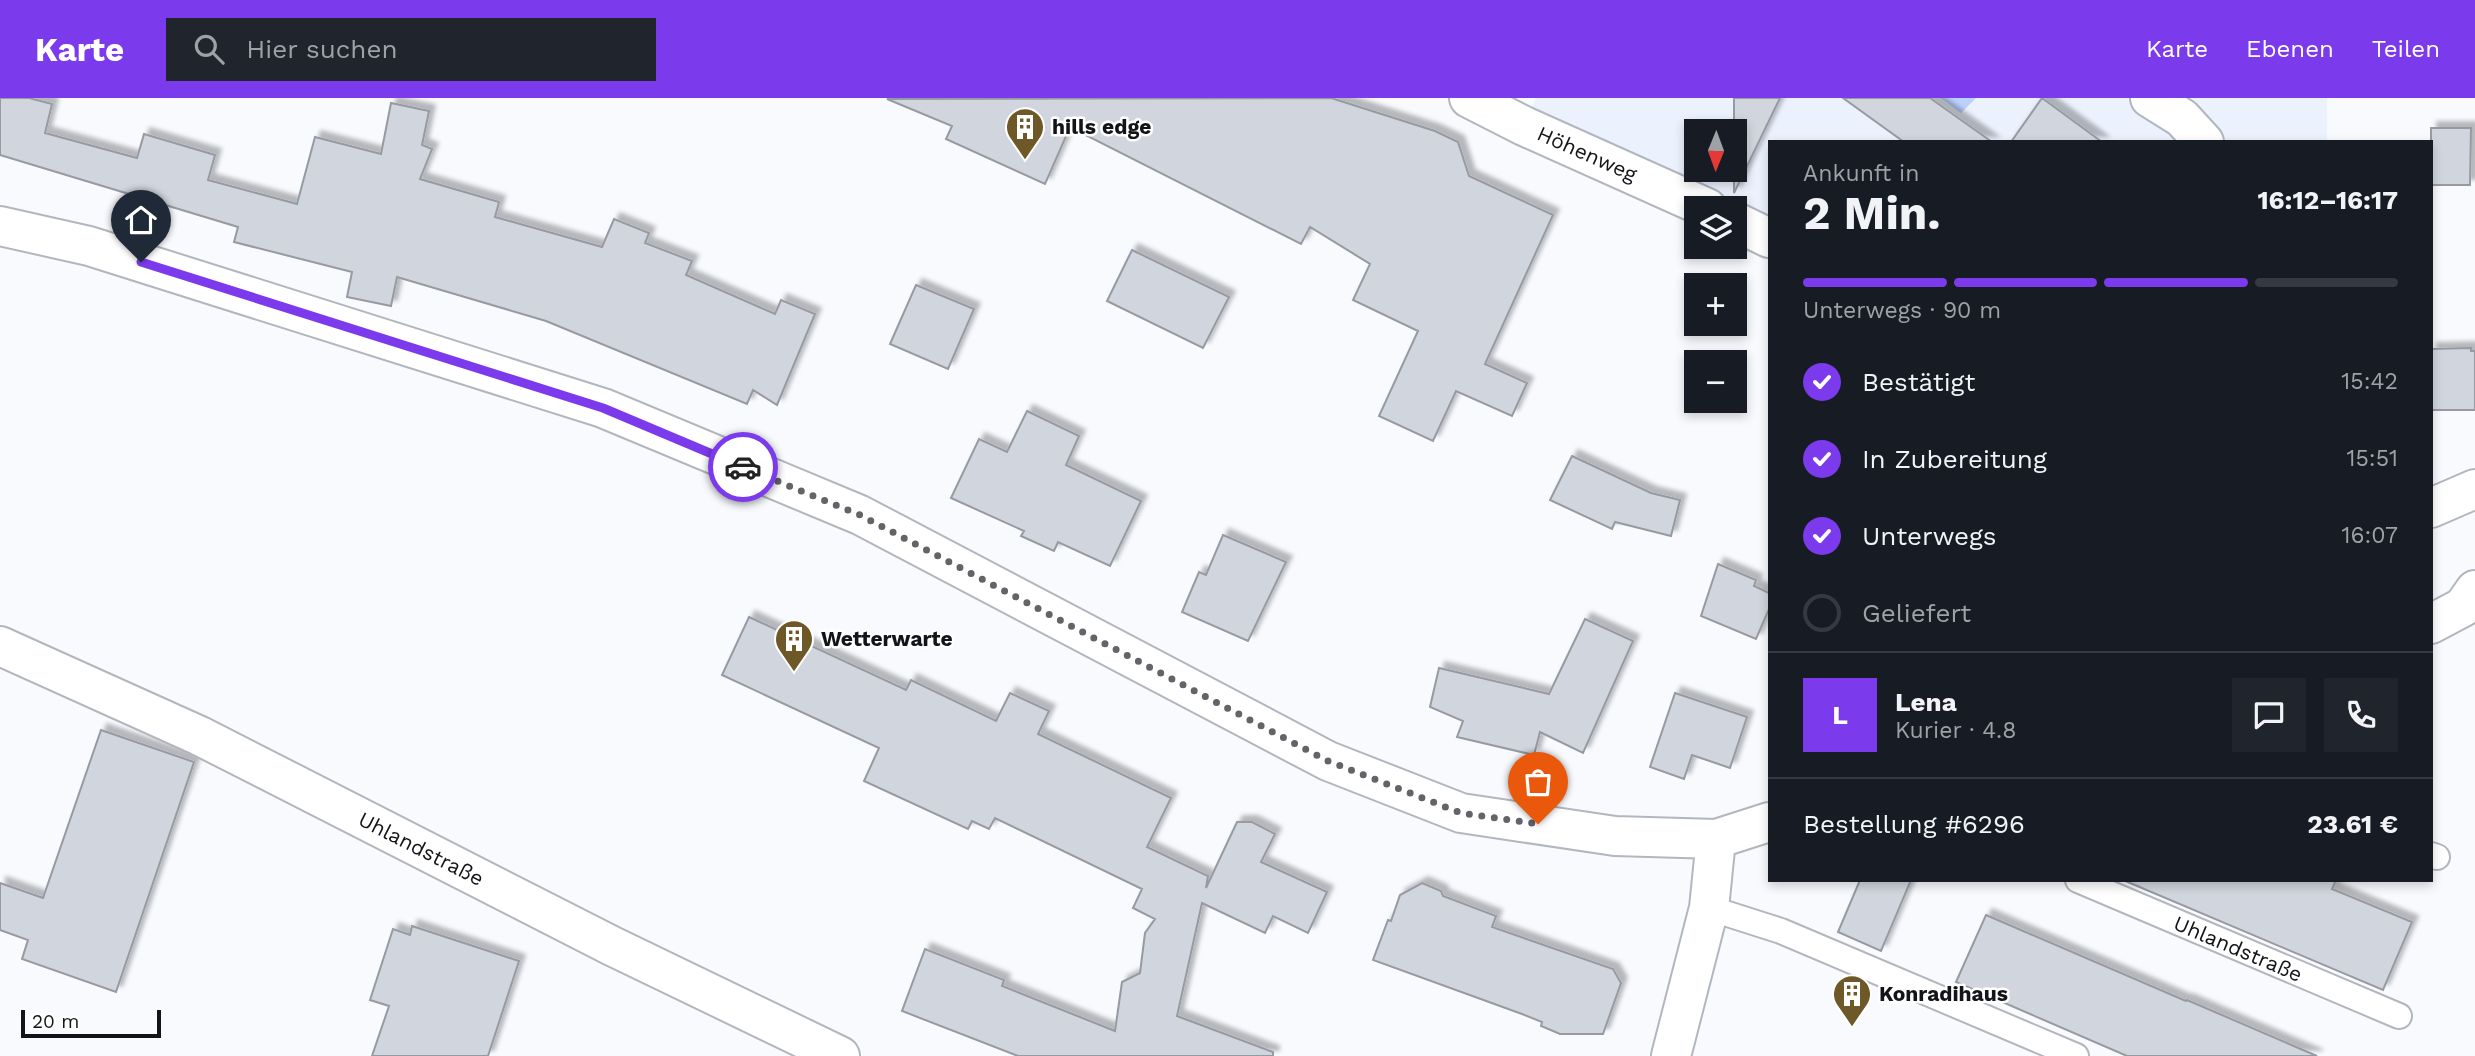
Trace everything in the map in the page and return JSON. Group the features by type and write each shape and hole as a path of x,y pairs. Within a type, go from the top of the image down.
{"street":[{"name":"Höhenweg","path":"1469,98 1524,126 1684,198"},
{"path":"2150,98 2182,118 2202,140"},
{"path":"0,226 89,246 603,408 860,515 1328,761 1461,813 1615,836 1716,839 1768,821"},
{"path":"1747,227 1768,238"},
{"path":"2433,507 2475,489"},
{"name":"Uhlandstraße","path":"0,646 200,736 612,946 840,1056"},
{"path":"1671,1056 1709,908 1716,839"}],"lane":[{"name":"Uhlandstraße","path":"2082,882 2399,1016"},
{"path":"1709,908 1781,931 2076,1056"}],"shaded area":[{"path":"1536,98 2327,98 2327,140 1768,140 1768,238 1747,228 1747,196 1684,196 1684,199 1524,126"},
{"path":"1941,98 1976,98 1961,113"}],"building":[{"path":"0,98 29,98 52,104 45,133 137,158 144,134 215,155 208,180 297,204 315,137 381,154 391,103 429,111 422,145 432,149 420,179 499,202 495,217 602,247 614,219 649,233 645,243 692,261 686,275 775,314 781,300 815,314 777,405 753,390 747,404 546,321 397,277 391,306 347,297 352,272 234,242 238,227 0,155"},
{"path":"1331,98 1435,131 1458,142 1469,176 1553,215 1485,364 1527,383 1512,416 1456,391 1433,441 1379,416 1418,331 1353,300 1370,264 1310,227 1301,244 1070,127 1045,184 946,139 952,126 887,99"},
{"path":"1734,98 1780,98 1747,166 1747,119 1734,119"},
{"path":"1843,98 1930,98 1989,140 1901,140"},
{"path":"2042,98 2099,140 2012,140"},
{"path":"2431,128 2471,128 2470,185 2433,185"},
{"path":"1132,250 1229,297 1203,348 1107,301"},
{"path":"916,285 974,309 948,369 890,344"},
{"path":"2471,348 2471,351 2475,351 2475,410 2433,410 2433,349"},
{"path":"1027,411 1079,436 1066,465 1141,501 1110,566 1058,542 1054,551 1021,536 1024,531 951,498 979,439 1007,452"},
{"path":"1572,456 1651,493 1680,500 1671,536 1615,522 1612,529 1550,500"},
{"path":"1223,535 1286,562 1248,641 1182,612 1199,572 1206,575"},
{"path":"1718,564 1756,580 1754,586 1768,593 1768,611 1756,639 1701,616"},
{"path":"749,617 906,690 911,680 996,721 1010,693 1049,711 1038,734 1171,798 1147,847 1208,876 1206,888 1237,822 1252,822 1275,834 1261,862 1327,892 1308,933 1273,916 1265,933 1202,903 1177,1016 1273,1052 1273,1056 1018,1056 902,1011 925,949 1004,980 1002,986 1115,1031 1122,982 1140,973 1145,933 1155,919 1133,908 1142,889 995,818 989,829 972,821 968,829 864,781 879,748 722,675"},
{"path":"1585,619 1633,641 1583,753 1540,732 1534,755 1457,737 1463,721 1430,707 1439,668 1549,694"},
{"path":"1675,693 1747,717 1730,768 1692,755 1684,779 1650,767"},
{"path":"101,730 194,762 116,992 22,959 28,940 0,930 0,883 43,898"},
{"path":"1859,882 1910,882 1881,951 1838,932"},
{"path":"2128,882 2335,882 2332,889 2412,922 2383,990"},
{"path":"1422,883 1441,891 1443,896 1496,916 1492,927 1613,969 1621,983 1603,1034 1560,1034 1541,1026 1542,1022 1522,1014 1373,960 1400,895"},
{"path":"1986,915 2317,1056 2127,1056 1956,982"},
{"path":"412,926 519,961 488,1056 372,1056 389,1006 370,1000 393,929 410,935"}],"way so far":[{"path":"743,467 860,515 1328,761 1461,813 1538,824"}],"place":[{"name":"hills edge","path":"1025,161"},
{"name":"Wetterwarte","path":"794,673"},
{"name":"Konradihaus","path":"1852,1028"}],"route":[{"path":"141,262 603,408 743,467"}]}
